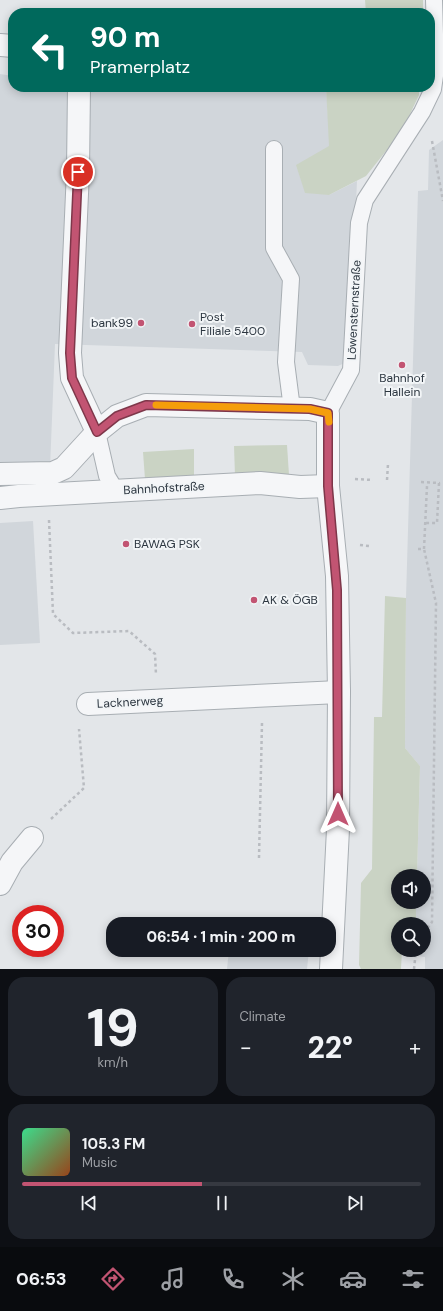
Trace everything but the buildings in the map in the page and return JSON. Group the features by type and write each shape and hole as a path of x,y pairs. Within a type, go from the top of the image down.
{"street":[{"path":"79,92 78,172 70,353 72,378 97,432"},
{"path":"0,474 53,473 64,468 97,432 117,416 146,405 292,408 310,409 328,413"},
{"name":"Löwensternstraße","path":"328,413 328,486 337,576 339,692 338,829 331,969"},
{"name":"Bahnhofstraße","path":"0,498 260,482 300,487 328,486"},
{"name":"Lacknerweg","path":"88,704 339,692"},
{"path":"0,884 12,862 32,838"}],"lane":[{"name":"Löwensternstraße","path":"435,34 435,75"},
{"name":"Löwensternstraße","path":"328,413 351,370 359,223 365,200 422,112 432,92"},
{"path":"274,149 274,248 291,279 286,362 292,408"},
{"path":"97,432 107,476 116,491"}],"path":[{"path":"422,112 431,137 443,201"},
{"path":"387,480 388,464"},
{"path":"354,479 372,480"},
{"path":"421,482 439,483 437,523 425,523"},
{"path":"427,486 424,549 436,603 431,923"},
{"path":"49,516 53,614 74,633 128,631 155,654 156,682"},
{"path":"418,549 424,549"},
{"path":"259,858 262,734 260,695"},
{"name":"Lacknerweg","path":"32,838 84,788 78,719 88,704"},
{"path":"414,969 415,957"}],"shaded area":[{"path":"0,74 8,75 8,92 326,92 330,146 329,195 357,181 349,361 338,366 308,365 302,352 55,344 50,468 0,467"},
{"path":"443,140 443,969 425,969 425,957 431,957 431,917 416,917 416,909 431,909 431,869 417,869 420,766 405,748 406,598 418,191 428,190 429,150"},
{"path":"33,521 40,643 0,645 0,523"},
{"path":"228,957 308,957 307,969 227,969"}],"green space":[{"path":"365,0 423,0 423,8 366,8"},
{"path":"326,92 419,92 402,131 366,176 329,195 305,193 296,165 329,146"},
{"path":"287,445 289,475 235,476 234,446"},
{"path":"194,449 194,477 145,479 143,452"},
{"path":"385,596 406,598 405,748 420,766 417,869 391,869 391,909 416,909 416,917 391,917 391,957 402,957 401,969 361,969 359,965 361,883 372,869 374,717 382,717"}],"slow traffic":[{"path":"156,405 310,409 328,413 329,422"}],"place":[{"name":"bank99","path":"141,323"},
{"name":"Post Filiale 5400","path":"192,324"},
{"name":"Bahnhof Hallein","path":"402,365"},
{"name":"BAWAG PSK","path":"126,544"},
{"name":"AK & ÖGB","path":"254,600"}],"route":[{"path":"78,172 70,353 72,378 97,432 117,416 146,405 310,409 328,413 330,444 328,486 337,576 339,692 338,814"}]}
